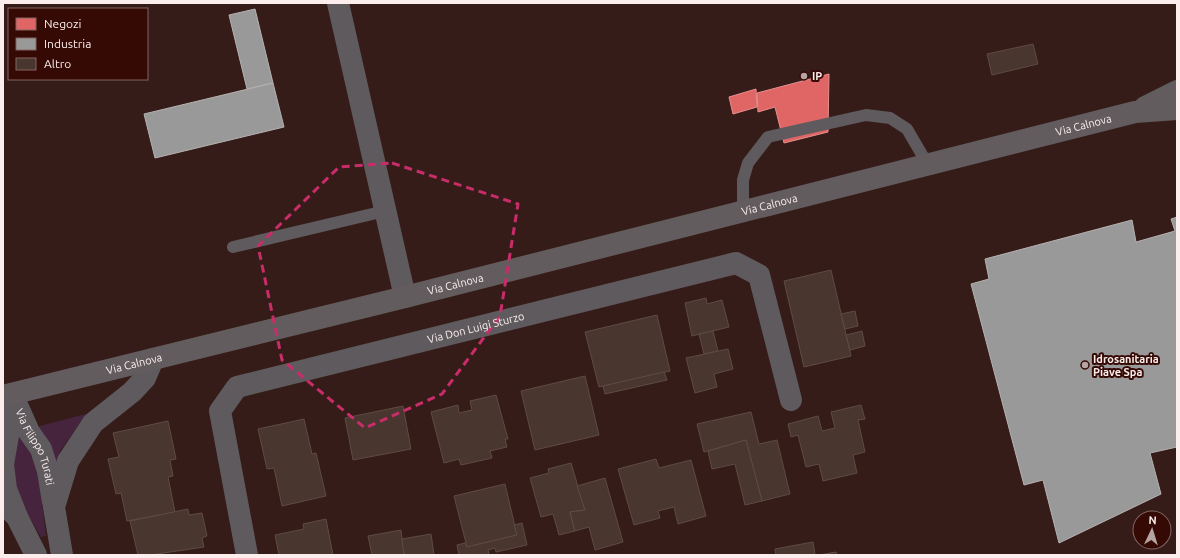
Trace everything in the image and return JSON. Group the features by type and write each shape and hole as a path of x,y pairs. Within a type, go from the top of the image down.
{"main road":[{"name":"Via Calnova","path":"1135,112 1177,92"},
{"name":"Via Calnova","path":"7,395 405,297 1135,112 1177,109"}],"street":[{"path":"338,3 405,297"},
{"name":"Via Don Luigi Sturzo","path":"247,555 220,411 237,387 736,263 759,275 791,400"},
{"name":"Via Filippo Turati","path":"54,507 68,461 93,424 145,378 153,359"},
{"name":"Via Filippo Turati","path":"7,395 41,449 48,471 62,555"},
{"name":"Via Filippo Turati","path":"7,395 12,414 3,464 6,489 10,510 36,555"}],"lane":[{"path":"743,212 743,180 748,163 768,137 866,115 890,118 907,129 928,165"},
{"path":"233,247 385,211"}],"highlighted area":[{"path":"392,163 518,204 500,316 442,394 365,428 282,360 258,246 339,167"}],"shaded area":[{"path":"86,414 61,450 55,467 36,427"},
{"path":"17,432 31,448 39,475 46,536 41,537 20,501 12,468"}],"building: Negozi":[{"path":"829,74 828,132 784,143 775,107 758,112 757,93"},
{"path":"756,89 757,107 733,114 729,97"}],"building: Industria":[{"path":"255,9 273,83 247,89 229,15"},
{"path":"273,83 284,127 155,158 144,114"},
{"name":"Idrosanitaria Piave Spa","path":"1177,217 1177,447 1150,453 1161,494 1059,543 1043,480 1024,485 971,284 989,279 985,259 1132,220 1136,242 1175,231 1171,219"}],"building: Altro":[{"path":"1033,44 1038,64 992,75 987,54"},
{"path":"831,270 851,356 804,367 784,281"},
{"path":"706,298 707,304 722,300 729,327 692,336 685,303"},
{"path":"855,311 858,326 845,329 841,314"},
{"path":"657,315 670,371 599,387 585,332"},
{"path":"713,331 718,351 704,354 699,334"},
{"path":"862,331 865,346 850,350 846,335"},
{"path":"728,349 733,369 714,374 717,387 695,393 686,358"},
{"path":"664,372 667,380 605,394 603,386"},
{"path":"585,376 599,435 535,450 521,391"},
{"path":"496,395 508,439 505,439 507,447 490,451 492,458 461,465 459,459 444,463 431,412 458,405 459,413 472,410 470,401"},
{"path":"861,405 865,419 858,420 865,452 853,455 857,473 823,481 819,464 806,467 798,435 791,437 788,424 818,416 822,431 835,428 831,412"},
{"path":"403,406 411,449 353,460 345,418"},
{"path":"751,412 759,444 777,440 790,494 762,501 746,440 704,452 697,424"},
{"path":"304,419 312,454 316,453 326,496 282,506 274,468 267,469 258,429"},
{"path":"168,421 176,459 170,460 173,476 168,477 175,512 127,521 121,493 116,494 108,459 119,457 113,433"},
{"path":"746,440 762,501 745,505 735,464 712,469 708,451"},
{"path":"656,459 659,468 691,460 706,516 678,524 674,507 658,511 660,518 634,525 618,469"},
{"path":"571,463 585,510 570,512 575,531 559,535 553,514 541,517 530,478 549,473 548,469"},
{"path":"605,478 623,542 595,550 589,527 575,531 570,512 585,510 577,486"},
{"path":"505,484 517,535 467,547 454,496"},
{"path":"188,509 189,515 202,513 207,536 202,538 204,547 150,555 138,555 130,521"},
{"path":"326,519 333,555 279,555 275,535 304,529 303,524"},
{"path":"522,523 527,545 496,552 495,548 488,550 489,554 484,555 459,555 457,545 465,543 467,547 517,535 514,525"},
{"path":"401,530 404,555 372,555 368,536"},
{"path":"431,534 434,555 404,555 402,539"},
{"path":"813,542 815,555 776,555 775,549"},
{"path":"836,552 837,555 819,555"}],"place":[{"name":"IP","path":"804,76"},
{"name":"Idrosanitaria Piave Spa","path":"1085,365"}]}
